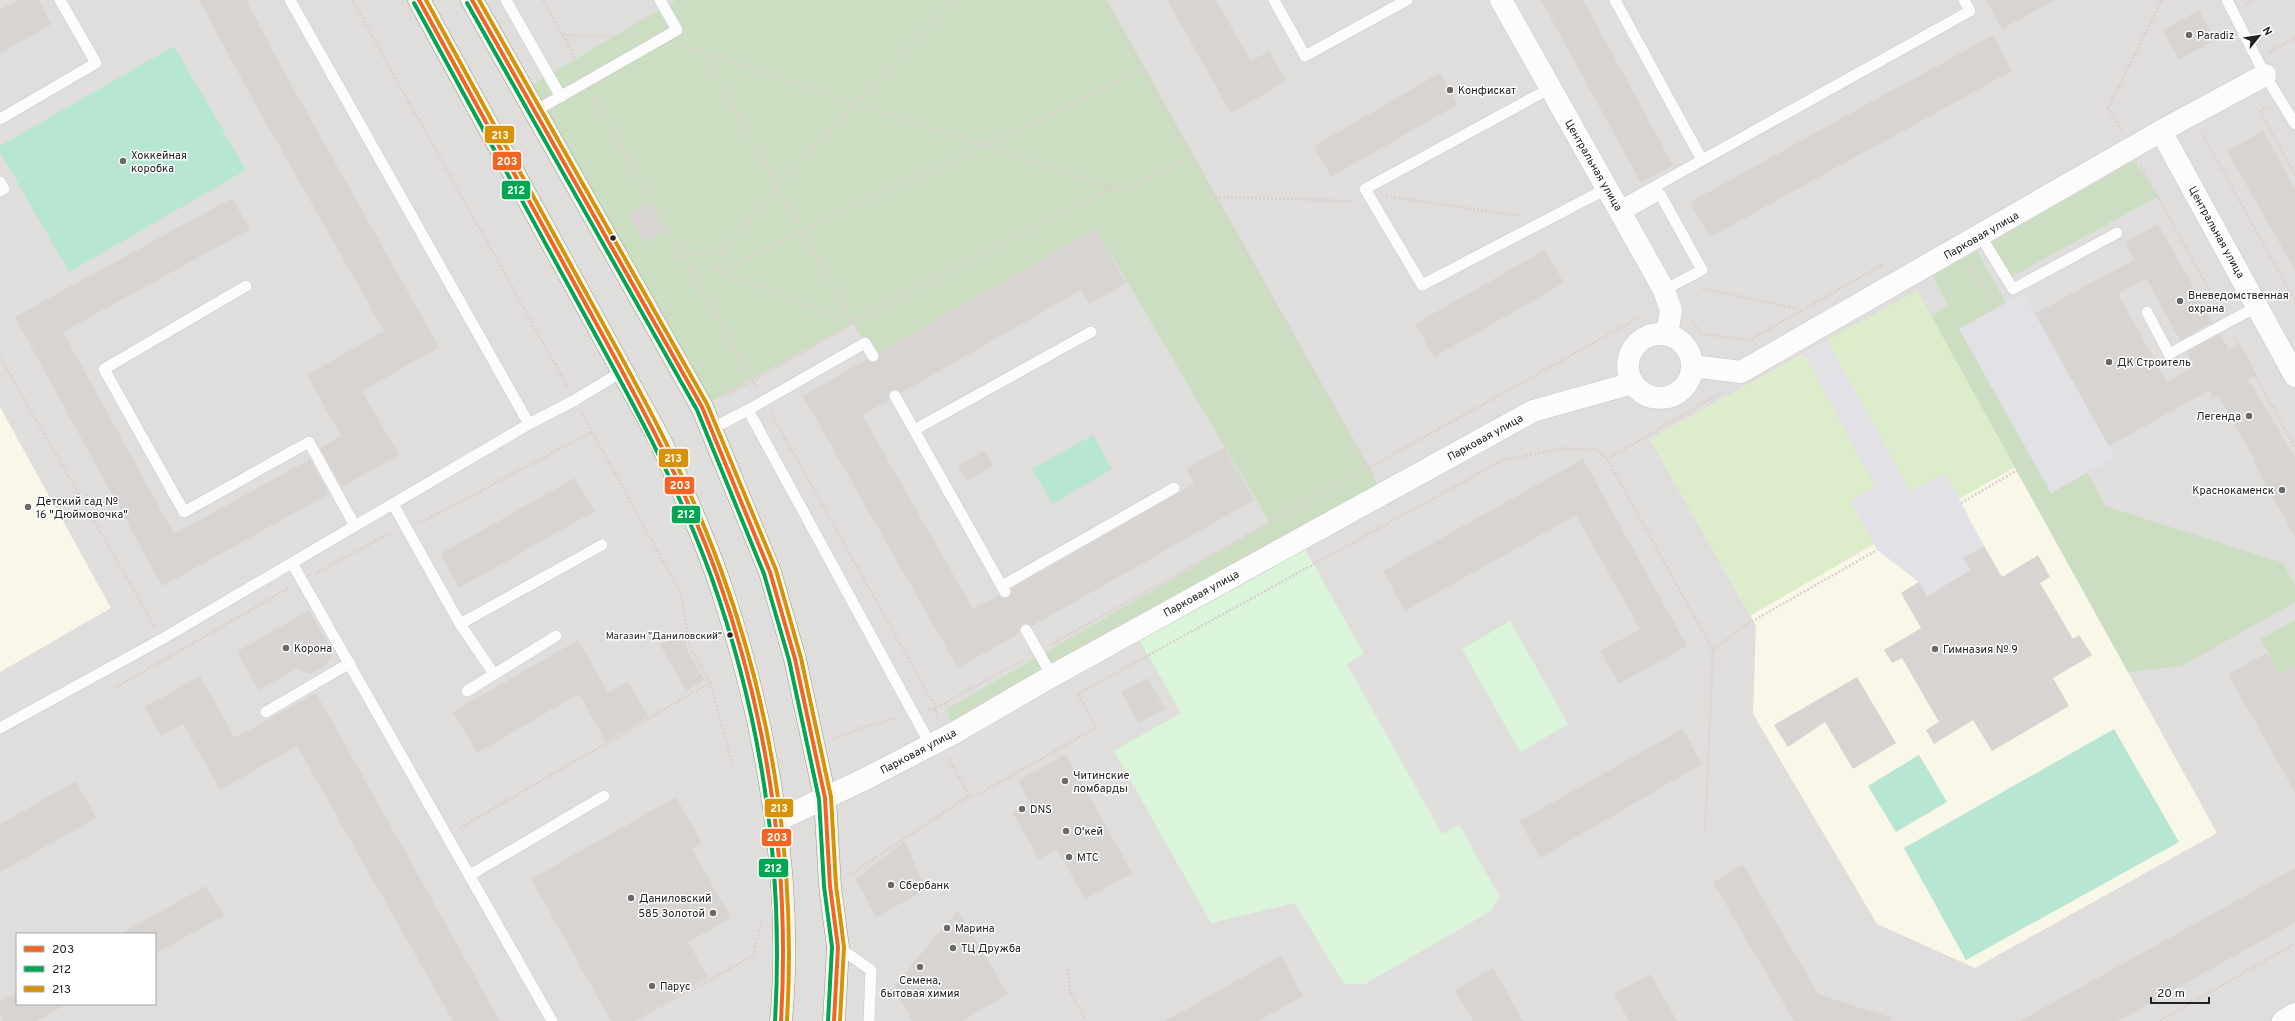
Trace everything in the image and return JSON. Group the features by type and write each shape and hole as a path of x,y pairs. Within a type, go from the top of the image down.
{"main road":[{"path":"419,0 623,371 664,449 692,512 722,592 749,679 776,821 783,911 781,1021"},
{"path":"472,0 702,407 770,572 795,659 825,798 830,886 838,947 834,1021"}],"street":[{"name":"Центральная улица","path":"1501,0 1549,88 1616,203 1664,290 1671,310 1667,335"},
{"name":"Парковая улица","path":"1692,366 1741,372 2161,131 2192,115 2260,67"},
{"name":"Центральная улица","path":"2161,131 2295,376"},
{"path":"1667,335 1677,339 1685,346 1690,355 1692,366 1690,378 1683,388 1673,395 1661,398 1649,396 1640,391 1633,383 1629,374 1628,363 1634,346 1649,336 1667,335"},
{"name":"Парковая улица","path":"776,821 825,798 935,742 1533,411 1633,383"},
{"path":"2283,1021 2295,1014"}],"lane":[{"path":"0,119 96,63 60,0"},
{"path":"290,0 529,424"},
{"path":"506,0 561,97"},
{"path":"535,111 677,30 660,0"},
{"path":"1274,0 1305,56 1407,0"},
{"path":"1615,0 1702,160"},
{"path":"1549,88 1365,189 1422,285 1616,203 1702,160 1970,11 1964,0"},
{"path":"2227,0 2260,67 2295,124"},
{"path":"0,182 4,189 0,191"},
{"path":"1616,203 1660,194 1702,270 1664,290"},
{"path":"1980,235 2013,289 2117,233"},
{"path":"246,286 104,369 184,512 309,442 355,526"},
{"path":"2147,312 2169,354 2258,306"},
{"path":"914,430 1091,332"},
{"path":"711,429 748,410 865,343 873,356"},
{"path":"0,728 162,639 529,424 575,400 623,371"},
{"path":"895,396 1003,589 1174,488"},
{"path":"748,410 935,742"},
{"path":"393,504 460,624 494,674"},
{"path":"460,624 602,545"},
{"path":"292,563 552,1021"},
{"path":"1026,630 1052,676"},
{"path":"467,691 556,636"},
{"path":"266,712 350,663"},
{"path":"470,875 604,796"},
{"path":"838,947 872,970 869,1021"}],"path":[{"path":"352,0 575,400 681,594 690,647 710,683 734,765"},
{"path":"543,0 682,257 761,395"},
{"path":"717,272 723,251 777,187 857,105 954,0"},
{"path":"1103,0 1383,494"},
{"path":"2121,130 2108,108 2162,0"},
{"path":"563,35 640,37 703,52 857,105 986,145 1113,188 1129,189 1192,157"},
{"path":"2260,67 2295,38"},
{"path":"703,52 865,343"},
{"path":"717,272 1142,71"},
{"path":"2192,115 2295,301"},
{"path":"702,407 753,381 854,322 1113,188"},
{"path":"1215,197 1347,202 1386,196 1527,217"},
{"path":"675,258 723,251"},
{"path":"1968,262 1995,308"},
{"path":"717,272 854,322"},
{"path":"1698,287 1802,310"},
{"path":"922,712 936,708 1038,652 1642,316"},
{"path":"0,357 171,656"},
{"path":"769,409 936,708 935,742 969,796"},
{"path":"418,524 592,432"},
{"path":"847,877 969,796 975,796 1096,728 1078,694 1503,460 1566,448 1596,450 1607,459 1713,650 1705,832"},
{"path":"1961,503 2033,461"},
{"path":"116,687 388,534 399,532"},
{"path":"1713,650 1744,626 1877,550"},
{"path":"447,836 710,683"},
{"path":"829,741 864,727 900,718"},
{"path":"634,1021 753,956 761,923"},
{"path":"2160,1021 2295,943"},
{"path":"1068,969 1070,992 1086,1021"}],"shaded area":[{"path":"0,0 2295,0 2295,1021 0,1021"},
{"name":"Гимназия № 9","path":"1917,291 2217,833 1975,968 1877,924 1753,714 1756,626 1650,439"},
{"path":"2023,293 2115,457 2051,493 1959,329"},
{"path":"1827,340 1911,492 1945,473 1984,546 1963,558 1970,570 1927,596 1919,582 1877,550 1850,501 1875,487 1804,354"},
{"name":"Детский сад № 16 \"Дюймовочка\"","path":"0,407 111,608 0,672"},
{"path":"1364,654 1459,825 1442,834 1347,664"},
{"path":"1064,684 1088,726 979,788 956,746"},
{"path":"871,970 890,971 887,1021 869,1021"},
{"path":"732,979 744,1002 739,1021 656,1021"}],"green space":[{"path":"676,0 1107,0 1383,494 954,733 947,709 1270,523 1096,229 873,356 853,323 702,407 523,90"},
{"name":"Хоккейная коробка","path":"174,46 246,170 69,272 0,152 0,146"},
{"path":"2135,160 2157,197 2011,277 1992,242"},
{"path":"1977,251 2094,460 2088,473 2105,506 2283,563 2295,585 2295,602 2182,666 2128,672 1932,317 1948,305 1933,276"},
{"path":"1917,291 2015,467 1959,499 1945,473 1911,493 1827,340"},
{"path":"1804,354 1876,487 1850,501 1874,544 1750,616 1650,439"},
{"path":"1093,435 1112,469 1052,504 1032,469"},
{"path":"1305,549 1364,654 1347,664 1442,834 1459,825 1500,897 1491,911 1365,984 1344,984 1295,903 1211,923 1114,751 1181,713 1140,641"},
{"path":"2295,620 2295,666 2280,675 2261,639"},
{"path":"1510,621 1568,724 1520,752 1462,649"},
{"path":"2114,729 2179,842 1966,960 1904,848"},
{"path":"1919,755 1947,802 1896,832 1868,786"}],"building":[{"path":"18,0 38,0 52,24 0,53 0,10"},
{"path":"199,0 246,0 279,63 439,347 362,391 399,455 342,487 320,448 341,436 307,375 384,331 252,98"},
{"path":"1167,0 1216,0 1251,61 1269,51 1286,81 1231,113"},
{"path":"1541,0 1583,0 1673,165 1641,183"},
{"path":"1986,0 2055,0 2002,29"},
{"name":"Paradiz","path":"2199,10 2215,40 2179,60 2163,30"},
{"path":"1993,35 2012,71 1710,237 1690,202"},
{"path":"1440,73 1458,104 1331,177 1314,146"},
{"path":"2263,131 2295,188 2295,270 2227,151"},
{"path":"232,198 250,229 63,332 174,534 310,459 329,494 162,586 15,317"},
{"path":"648,202 666,231 645,243 628,213"},
{"path":"2158,224 2213,322 2180,340 2146,278 2118,294 2167,382 2195,366 2187,352 2220,334 2229,350 2240,344 2257,375 2248,379 2295,458 2295,537 2254,463 2256,462 2218,396 2213,398 2209,390 2109,446 2035,314 2135,259 2125,242"},
{"path":"1096,229 1126,283 1089,304 1081,290 901,393 895,389 891,390 888,396 889,400 862,415 973,609 999,595 1002,598 1009,598 1012,592 1011,589 1194,484 1186,469 1224,447 1254,500 1032,626 1026,623 1022,624 1019,630 1020,633 958,668 803,396 867,359 870,362 876,362 879,359 879,353"},
{"path":"1545,250 1564,283 1434,357 1415,324"},
{"path":"984,451 993,466 967,481 958,466"},
{"path":"1583,459 1687,646 1619,684 1600,651 1640,629 1576,515 1405,611 1383,571"},
{"path":"575,478 595,511 459,588 440,554"},
{"path":"1984,546 2002,577 2038,555 2050,577 2040,583 2073,639 2079,635 2092,655 2053,678 2069,706 1992,751 1973,720 1934,744 1926,730 1939,722 1902,658 1892,663 1884,650 1921,628 1901,593 1919,582 1927,596 1970,570 1963,558"},
{"name":"Корона","path":"309,610 329,645 331,657 325,666 310,674 297,669 259,690 237,652"},
{"path":"683,632 687,650 704,680 687,691 660,645"},
{"path":"578,640 608,693 628,681 648,717 606,741 579,694 477,753 453,712"},
{"path":"2267,653 2280,675 2295,666 2295,792 2228,674"},
{"path":"200,676 235,738 316,693 500,1021 453,1021 297,746 220,790 183,724 161,736 145,707"},
{"path":"1857,677 1896,743 1853,769 1825,722 1788,747 1774,725"},
{"path":"1148,678 1165,709 1138,723 1121,692"},
{"path":"1682,729 1702,764 1540,858 1520,821"},
{"name":"О'кей","path":"1066,754 1132,873 1085,899 1057,849 1039,859 1012,812 1030,803 1018,781"},
{"path":"76,781 96,818 0,872 0,824"},
{"name":"Даниловский","path":"676,797 702,843 692,849 731,918 688,942 708,977 633,1021 611,1021 531,879"},
{"name":"Сбербанк","path":"905,841 926,890 876,917 856,879"},
{"path":"1743,865 1818,994 1892,1018 1891,1021 1794,1021 1713,882"},
{"path":"2295,868 2295,922 2154,1001 2118,1021 2020,1021"},
{"path":"206,886 224,916 156,953 156,933 122,933"},
{"name":"ТЦ Дружба","path":"958,910 1008,994 962,1021 912,1021 894,986"},
{"path":"1281,956 1303,996 1259,1021 1165,1021"},
{"path":"1493,968 1523,1021 1473,1021 1455,990"},
{"path":"1650,974 1677,1021 1629,1021 1614,994"},
{"path":"16,993 16,1005 65,1005 37,1021 3,1021 0,1015 0,1002"}],"transit line":[{"name":"203","path":"419,0 656,435 688,504 717,575 735,629 750,684 772,795 782,907 783,964 781,1021"},
{"name":"213","path":"426,0 623,359 659,428 692,498 721,570 739,624 755,680 768,736 777,792 784,849 788,906 789,964 787,1021"},
{"name":"203","path":"472,0 702,407 770,572 795,659 825,798 830,886 838,947 834,1021"},
{"name":"213","path":"479,0 707,404 776,570 801,658 831,797 836,885 844,947 840,1021"},
{"name":"212","path":"414,3 650,437 682,505 711,576 729,630 744,684 766,795 776,907 777,964 775,1021"},
{"name":"212","path":"467,3 697,410 764,574 789,660 819,799 824,886 832,947 828,1021"}],"place":[{"name":"Paradiz","path":"2189,35"},
{"name":"Конфискат","path":"1450,90"},
{"name":"Хоккейная коробка","path":"123,161"},
{"name":"Вневедомственная охрана","path":"2180,301"},
{"name":"ДК Строитель","path":"2109,362"},
{"name":"Легенда","path":"2249,416"},
{"name":"Краснокаменск","path":"2282,490"},
{"name":"Детский сад № 16 \"Дюймовочка\"","path":"28,507"},
{"name":"Магазин \"Даниловский\"","path":"730,635"},
{"name":"Корона","path":"286,648"},
{"name":"Гимназия № 9","path":"1935,649"},
{"name":"Читинские ломбарды","path":"1065,781"},
{"name":"DNS","path":"1022,809"},
{"name":"О'кей","path":"1066,831"},
{"name":"МТС","path":"1069,857"},
{"name":"Сбербанк","path":"891,885"},
{"name":"Даниловский","path":"631,898"},
{"name":"585 Золотой","path":"713,913"},
{"name":"Марина","path":"947,928"},
{"name":"ТЦ Дружба","path":"953,948"},
{"name":"Семена, бытовая химия","path":"920,967"},
{"name":"Парус","path":"652,986"}]}
